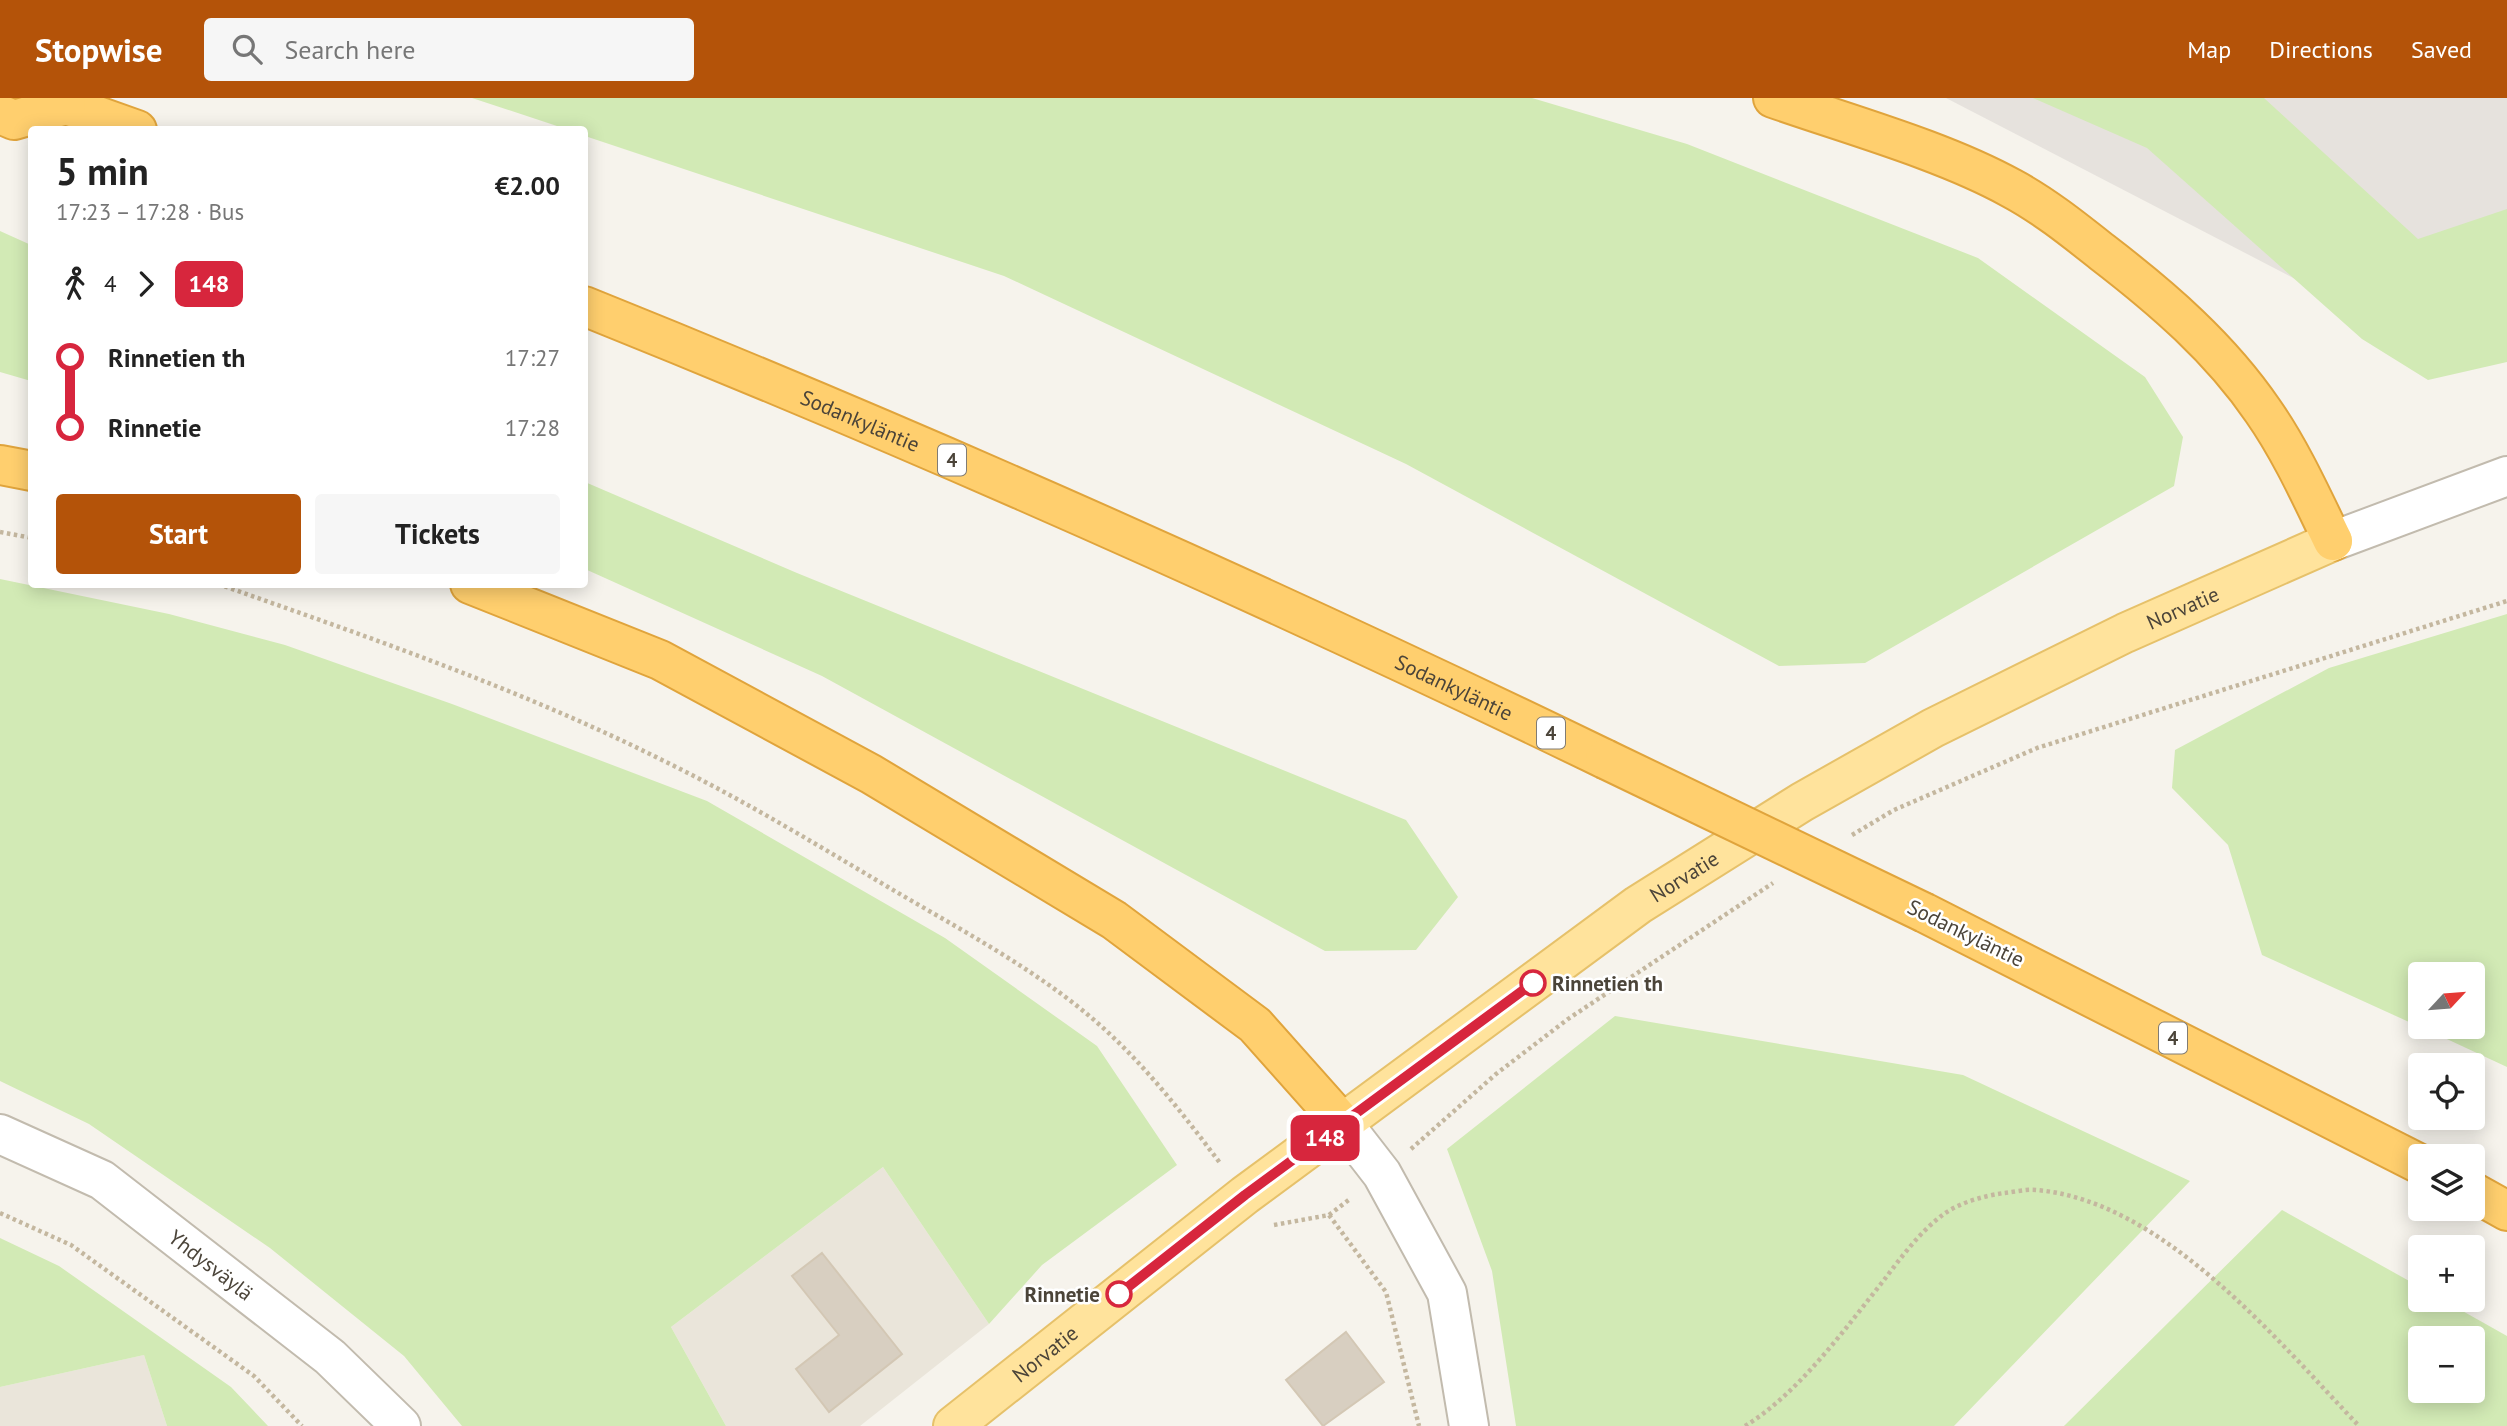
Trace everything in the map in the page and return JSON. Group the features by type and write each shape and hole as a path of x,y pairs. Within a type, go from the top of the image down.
{"highway":[{"path":"137,98 159,126"},
{"path":"1773,98 1933,155 2010,187 2072,229 2137,279 2194,329 2232,369 2264,412 2333,541"},
{"path":"0,114 14,120 57,101 126,126"},
{"name":"Sodankyläntie","path":"588,308 750,372 1236,586 1605,759 1925,914 2408,1158"},
{"path":"0,465 28,470"},
{"path":"480,588 660,660 871,774 1114,920 1255,1025 1344,1125"},
{"path":"2485,1199 2507,1211"}],"main road":[{"name":"Norvatie","path":"953,1426 1245,1195 1344,1125 1638,905 1802,802 1933,728 2125,632 2333,541"}],"street":[{"name":"Norvatie","path":"2333,541 2507,476"},
{"path":"1344,1125 1382,1174 1447,1293 1469,1426"},
{"name":"Yhdysväylä","path":"0,1134 102,1181 330,1357 401,1426"}],"path":[{"path":"0,532 28,537"},
{"path":"229,588 437,664 662,759 787,828 990,947 1086,1013 1145,1069 1245,1195 1274,1226 1329,1216 1386,1292 1419,1426"},
{"path":"1745,1426 1768,1412 1941,1216 1984,1196 2034,1190 2091,1201 2156,1235 2246,1307 2359,1426"},
{"path":"0,1213 71,1245 254,1376 302,1426"}],"shaded area":[{"path":"1946,98 2507,98 2507,293 2390,328"},
{"path":"883,1167 989,1324 860,1426 726,1426 671,1327"},
{"path":"144,1355 167,1426 0,1426 0,1387"}],"green space":[{"path":"472,98 1532,98 1687,144 1978,258 2145,377 2183,437 2174,486 1865,663 1779,666 1406,464 1004,276 588,137 588,126 557,126"},
{"path":"2033,98 2264,98 2418,239 2507,209 2507,362 2428,380 2362,339 2147,148"},
{"path":"0,231 28,244 28,380 0,372"},
{"path":"588,483 797,573 1406,820 1458,897 1416,950 1325,951 822,676 588,570"},
{"path":"0,579 28,585 28,588 43,588 169,614 285,645 452,704 707,801 945,938 1097,1046 1177,1165 1042,1265 989,1324 883,1167 671,1327 726,1426 462,1426 404,1356 270,1248 89,1124 0,1081"},
{"path":"2507,614 2507,1067 2485,1057 2485,1053 2477,1053 2449,1040 2485,1040 2485,962 2408,962 2408,1022 2262,955 2228,845 2172,788 2175,750 2329,668"},
{"path":"1615,1016 1963,1075 2190,1181 1954,1426 1516,1426 1492,1271 1447,1149"},
{"path":"2282,1210 2408,1280 2408,1312 2464,1312 2507,1336 2507,1426 2064,1426"},
{"path":"0,1238 59,1266 231,1387 268,1426 167,1426 144,1355 0,1387"}],"building":[{"path":"822,1253 902,1354 829,1412 796,1369 839,1335 792,1276"},
{"path":"1346,1332 1384,1382 1323,1426 1286,1380"}],"bus line":[{"name":"148","path":"1119,1294 1245,1195 1344,1125 1533,983"}],"place":[{"name":"Rinnetien th","path":"1533,983"},
{"name":"Rinnetie","path":"1119,1294"}]}
